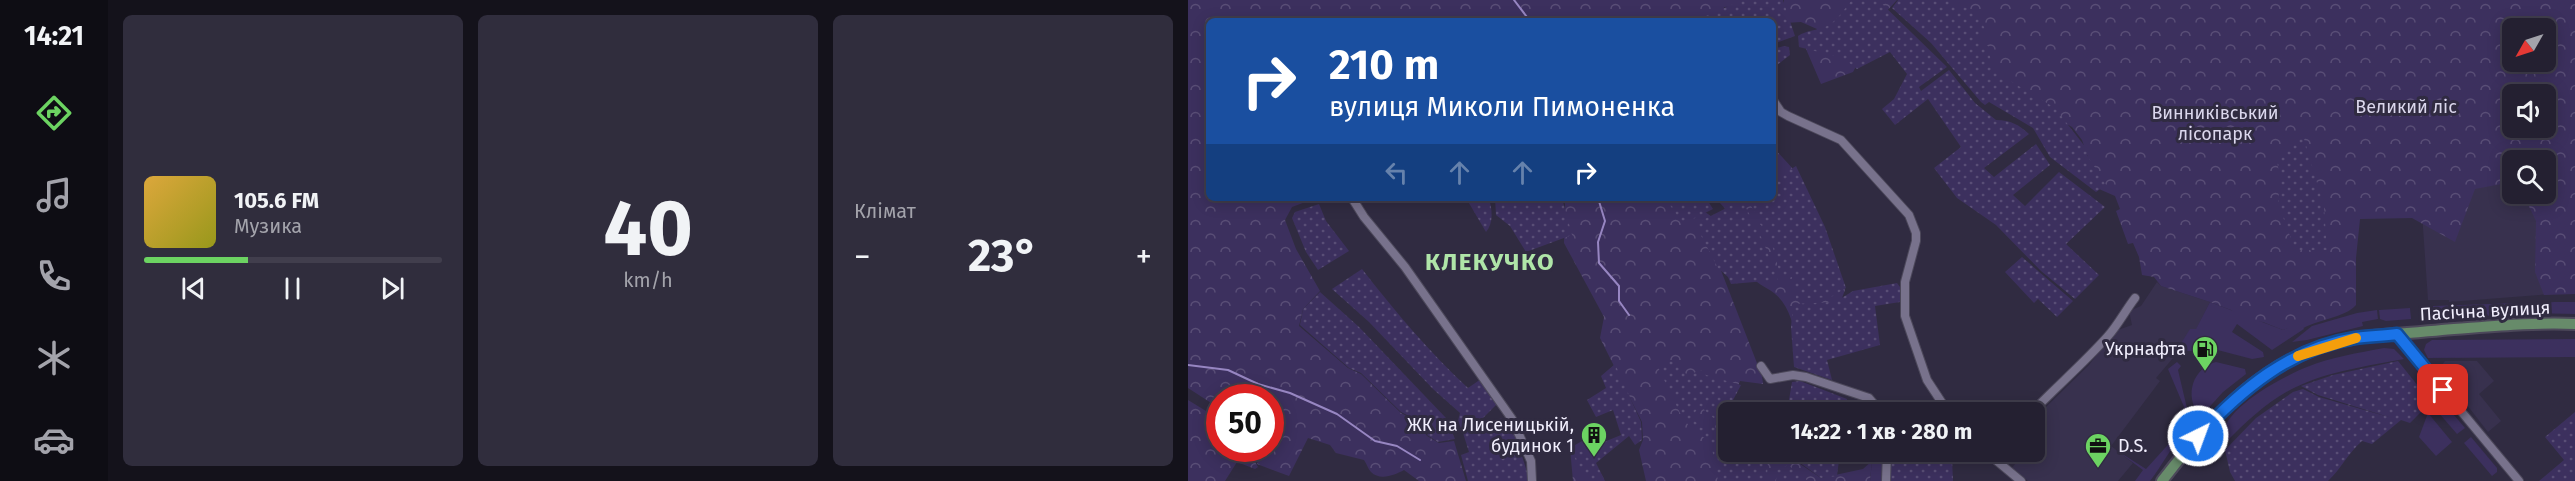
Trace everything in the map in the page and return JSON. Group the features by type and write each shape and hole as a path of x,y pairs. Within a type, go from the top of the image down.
{"main road":[{"name":"Пасічна вулиця","path":"2162,481 2218,414 2268,372 2296,357 2327,345 2355,338 2397,334 2523,324 2575,324"}],"street":[{"path":"1776,104 1781,112 1788,116 1841,140 1909,215 1916,233 1916,241 1905,282 1905,316 1927,380 1941,402"},
{"path":"1354,201 1364,217 1405,267 1512,419 1531,461 1532,481"},
{"path":"2042,402 2091,356 2114,329 2134,298"},
{"path":"2397,334 2518,481"},
{"path":"1761,366 1770,379 1793,375 1806,377 1869,398 1872,402"},
{"path":"1887,462 1887,481"},
{"path":"2001,462 2021,481"}],"shaded area":[{"path":"2502,176 2502,204 2546,204 2550,294 2449,302 2449,300 2428,300 2420,184"},
{"path":"2157,282 2161,286 2210,302 2196,330 2180,345 2179,351 2156,378 2160,381 2111,446 2133,463 2118,481 2028,481 2012,468 2016,462 2045,462 2045,415 2047,413 2045,408 2089,365 2115,331 2132,325 2129,311 2141,306"},
{"path":"2445,361 2477,361 2494,381 2479,394 2501,421 2488,432 2439,369"}],"green space":[{"path":"1188,0 1759,0 1743,6 1724,7 1722,18 1705,16 1704,18 1206,18 1206,201 1308,201 1292,207 1285,220 1296,249 1320,291 1303,309 1299,326 1348,368 1361,374 1401,413 1416,421 1427,436 1439,443 1454,441 1466,481 1419,481 1404,470 1388,476 1375,475 1364,460 1336,453 1330,445 1308,438 1289,476 1257,464 1257,462 1284,462 1284,384 1206,384 1206,400 1188,388"},
{"path":"1742,0 1783,0 1795,36 1776,43 1776,18 1702,18"},
{"path":"1784,0 1897,0 1884,14 1853,72 1821,84 1806,49 1817,29 1801,22 1784,23"},
{"path":"1852,0 1878,0 1947,67 1919,87 1921,91 1949,70 1975,103 1996,120 2014,124 2029,134 1984,168 1994,177 2036,144 2050,165 2013,195 2025,206 2059,172 2105,207 2066,244 2099,275 2075,299 2041,271 1996,225 1957,198 1934,168 1961,147 1928,99 1895,125 1882,109 1894,99 1907,74 1890,52 1857,69 1843,58 1799,47 1798,36 1829,25"},
{"path":"1898,0 1953,0 1958,6 1976,14 1986,31 1978,40 1988,46 1992,67 2055,108 2090,153 2087,155 2106,185 2096,192 2050,157 2033,128 1989,102 1985,105 1981,102 1931,43 1892,8"},
{"name":"Великий ліс","path":"1952,0 2575,0 2575,294 2544,295 2535,272 2536,221 2528,204 2556,204 2556,150 2502,150 2502,184 2475,189 2455,242 2412,218 2360,219 2356,258 2356,305 2345,313 2300,330 2289,328 2283,330 2263,322 2244,319 2231,310 2161,286 2154,277 2142,275 2139,257 2133,243 2128,244 2116,211 2120,209 2115,196 2099,189 2082,140 2072,127 1992,82 1978,40"},
{"path":"1789,47 1790,55 1776,66 1776,48"},
{"path":"2303,135 2324,207 2327,250 2295,250 2278,203 2280,180 2277,160"},
{"path":"1776,150 1794,170 1827,234 1845,290 1834,319 1799,343 1783,303 1774,293 1752,277 1733,223 1717,201 1776,201"},
{"path":"1796,166 1825,227 1846,288 1831,297 1796,299 1793,277 1781,278 1773,248 1749,201 1776,201 1776,178"},
{"path":"1468,201 1489,201 1491,220 1486,232"},
{"path":"1495,201 1563,201 1572,235 1526,252 1510,226 1496,215"},
{"path":"1564,201 1689,201 1725,226 1708,237 1762,376 1763,384 1740,381 1732,402 1718,402 1718,462 1797,462 1821,478 1863,469 1872,462 1870,481 1646,481 1639,450 1643,440 1642,422 1600,338 1604,317 1564,243"},
{"path":"1667,201 1708,201 1713,209 1683,224"},
{"path":"1743,201 1763,241 1778,280 1731,284 1728,277 1718,268 1695,224"},
{"path":"1319,204 1326,221 1349,251 1318,270 1306,252 1292,218 1295,212"},
{"path":"2022,257 2073,301 2057,317 2038,299 2034,303 2005,272"},
{"path":"1362,269 1412,330 1468,388 1481,379 1497,404 1481,420 1462,431 1458,421 1460,413 1433,389 1369,322 1332,289"},
{"path":"1897,283 1900,287 1900,302 1875,306 1880,345 1827,360 1832,380 1794,367 1791,327 1793,304 1835,302 1853,291"},
{"path":"1320,292 1359,327 1446,418 1455,439 1438,442 1427,435 1429,433 1417,420 1401,412 1361,373 1349,368 1300,325 1303,309"},
{"path":"2210,302 2283,330 2301,322 2304,329 2272,350 2237,324 2232,332 2263,352 2264,357 2252,359 2210,348 2210,344 2196,344 2192,351 2186,351 2180,345 2190,329 2196,329"},
{"path":"2575,302 2575,314 2530,313 2527,311 2529,305"},
{"path":"2518,303 2519,315 2434,317 2433,306"},
{"path":"2410,308 2411,319 2386,321 2380,319 2379,310"},
{"path":"2377,310 2378,319 2362,322 2363,326 2292,342 2312,326 2357,313"},
{"path":"2575,339 2575,357 2428,358 2424,350 2426,344 2432,340"},
{"path":"2384,348 2394,349 2404,359 2335,373 2309,381 2268,404 2227,441 2222,440 2224,428 2231,417 2241,406 2269,386 2316,364"},
{"path":"1668,358 1687,375 1702,370 1706,375 1741,385 1732,402 1718,402 1718,422 1700,406 1691,417 1702,428 1709,425 1718,429 1718,462 1768,462 1767,481 1718,481 1711,443 1689,426 1680,413 1658,367"},
{"path":"2398,361 2431,402 2410,423 2401,420 2372,444 2362,441 2328,481 2235,481 2230,472 2225,450 2256,418 2293,392 2303,389 2319,397 2392,418 2318,395 2301,386 2333,375"},
{"path":"2177,362 2181,366 2178,370 2190,421 2168,369"},
{"path":"2216,362 2245,369 2246,374 2223,392 2203,414 2199,415 2192,399 2193,383 2202,370"},
{"path":"1615,364 1641,422 1642,440 1635,445 1629,436 1596,463 1605,481 1586,481 1571,450 1577,453 1621,435 1613,410 1596,417 1587,400 1606,388 1601,376"},
{"path":"1800,381 1847,399 1847,402 1789,402 1792,382"},
{"path":"1188,400 1206,411 1206,462 1237,462 1225,481 1188,481"},
{"path":"2438,400 2442,401 2465,428 2457,434 2432,405"},
{"path":"2575,412 2575,481 2539,481 2564,460 2545,437"},
{"path":"2428,413 2452,442 2436,456 2419,437"},
{"path":"1501,418 1513,435 1515,434 1528,475 1527,481 1468,481 1461,455 1469,452 1463,433"},
{"path":"2181,426 2184,435 2150,481 2135,481 2143,470 2116,450 2146,469 2175,437"},
{"path":"2471,437 2497,468 2497,472 2492,476 2464,443"},
{"path":"1582,441 1604,481 1573,481 1570,448"},
{"path":"1237,462 1255,462 1258,467 1255,469"},
{"path":"1799,462 1839,462 1837,476 1821,478"},
{"path":"1872,462 1882,462 1884,473 1882,481 1870,481"},
{"path":"1891,462 1952,462 1953,481 1891,481"},
{"path":"1788,465 1808,481 1776,481 1777,470"}],"waterway":[{"path":"1514,0 1528,18"},
{"path":"1599,201 1605,221 1598,242 1599,263 1619,286 1619,301 1629,315"},
{"path":"1188,365 1228,370 1258,384 1290,393 1337,414 1375,441 1397,446 1420,460"}],"slow traffic":[{"path":"2298,356 2327,345 2356,338"}],"place":[{"name":"Укрнафта","path":"2205,372"},
{"name":"ЖК на Лисеницькій, будинок 1","path":"1594,458"},
{"name":"D.S.","path":"2098,469"}],"district":[{"name":"КЛЕКУЧКО","path":"1490,262"}],"route":[{"path":"2198,436 2245,389 2268,372 2296,357 2327,345 2355,338 2397,334 2443,390"}],"park label":[{"name":"Винниківський лісопарк","path":"2215,123"}]}
